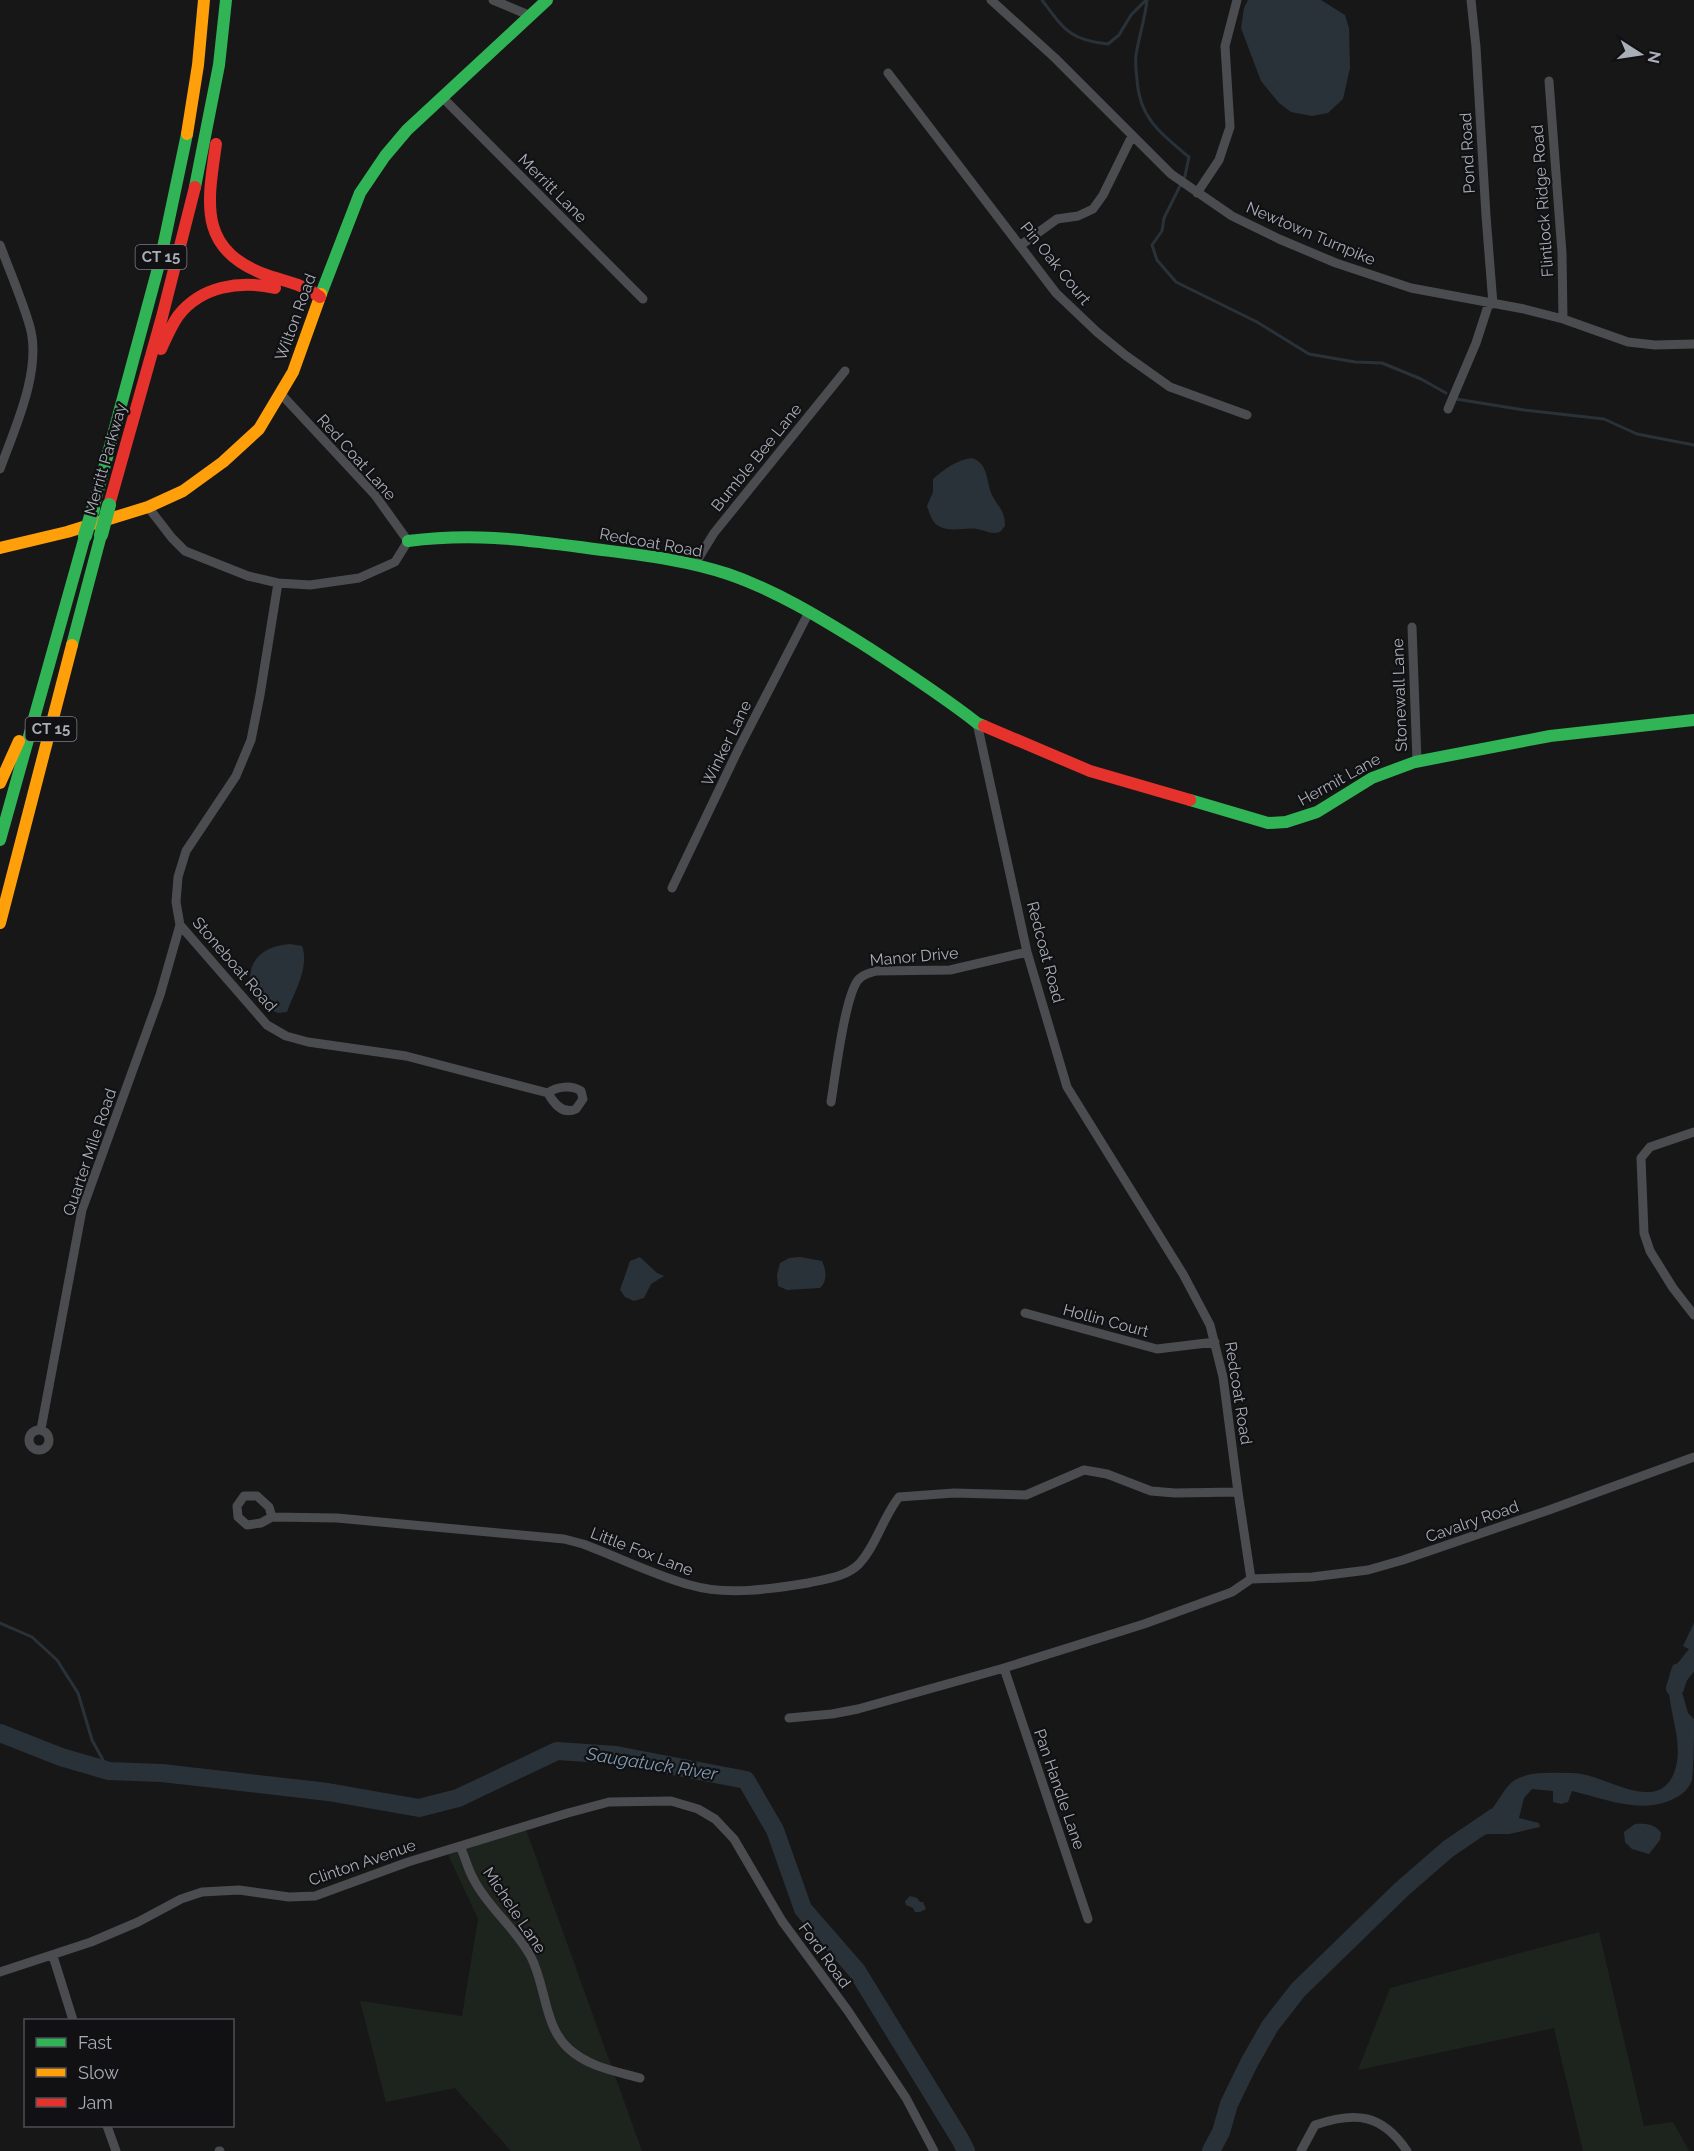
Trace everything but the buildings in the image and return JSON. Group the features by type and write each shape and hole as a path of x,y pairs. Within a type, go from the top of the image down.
{"main road":[{"name":"Merritt Parkway","path":"0,840 93,509 164,244 192,111 204,0"},
{"name":"Merritt Parkway","path":"0,923 109,505 177,262 202,160 228,0"},
{"path":"228,0 228,37 223,93 209,188 208,206 212,227 223,249 240,265 306,288 320,297"},
{"name":"Wilton Road","path":"0,548 68,532 148,507 183,491 223,462 259,429 293,372 360,193 385,156 407,130 547,0"},
{"path":"127,438 168,334 179,314 198,298 217,289 240,283 260,283 303,296 320,297"},
{"name":"Redcoat Road","path":"408,541 446,536 481,536 528,540 695,564 755,585 809,612 936,691 977,723"},
{"path":"0,783 21,737 52,656"},
{"name":"Hermit Lane","path":"977,723 1090,771 1268,823 1285,824 1311,816 1329,807 1376,776 1417,761 1562,734 1664,725 1694,720"}],"street":[{"path":"493,0 531,16"},
{"name":"Newtown Turnpike","path":"991,0 1055,58 1132,136 1182,182 1232,216 1279,239 1336,263 1411,288 1524,309 1563,319 1628,342 1655,345 1694,344"},
{"path":"1197,193 1220,160 1230,127 1225,46 1237,0"},
{"name":"Pond Road","path":"1471,0 1476,46 1491,304"},
{"name":"Pin Oak Court","path":"888,73 1056,293 1084,321 1125,355 1170,387 1247,415"},
{"name":"Flintlock Ridge Road","path":"1549,81 1562,253 1563,319"},
{"name":"Merritt Lane","path":"442,97 643,299"},
{"path":"1021,245 1057,219 1078,216 1093,209 1103,195 1132,136"},
{"path":"0,244 30,328 34,357 28,388 0,469"},
{"path":"1448,408 1491,304"},
{"name":"Bumble Bee Lane","path":"695,564 714,533 844,371"},
{"name":"Red Coat Lane","path":"281,394 375,495 408,541"},
{"path":"148,507 185,551 240,574 278,583 319,585 359,578 395,562 408,541"},
{"name":"Stoneboat Road","path":"278,583 260,695 250,740 236,776 186,851 178,877 176,902 180,925 267,1025 286,1036 308,1042 406,1056 548,1093"},
{"name":"Winker Lane","path":"672,888 809,612"},
{"name":"Stonewall Lane","path":"1412,627 1417,761"},
{"name":"Redcoat Road","path":"977,723 1026,952 1067,1087 1201,1305 1215,1342 1223,1377 1251,1579"},
{"name":"Quarter Mile Road","path":"42,1430 82,1210 160,995 180,925"},
{"name":"Manor Drive","path":"831,1102 850,997 858,979 876,971 950,970 1026,952"},
{"path":"1694,1132 1650,1146 1641,1158 1644,1233 1650,1251 1673,1288 1694,1315"},
{"name":"Hollin Court","path":"1025,1313 1157,1349 1215,1342"},
{"name":"Cavalry Road","path":"1251,1579 1312,1577 1368,1570 1394,1563 1694,1457"},
{"name":"Little Fox Lane","path":"272,1516 337,1518 564,1539 583,1544 690,1586 746,1590 790,1586 826,1579 852,1570 866,1555 889,1510 899,1497 954,1493 1026,1495 1084,1470 1107,1474 1151,1491 1238,1492"},
{"path":"789,1718 858,1709 1004,1668 1155,1620 1232,1592 1251,1579"},
{"name":"Pan Handle Lane","path":"1004,1668 1088,1919"},
{"name":"Clinton Avenue","path":"0,1972 53,1956 115,1932 181,1899 202,1892 239,1890 290,1897 315,1896 408,1862 609,1802 670,1801"},
{"name":"Ford Road","path":"670,1801 698,1809 715,1819 734,1839 782,1921 848,2011 906,2098 934,2151"},
{"name":"Michele Lane","path":"460,1846 474,1880 486,1899 511,1926 531,1958 540,1978 557,2036 568,2049 583,2060 604,2069 640,2078"},
{"path":"53,1956 73,2019"},
{"path":"1300,2151 1315,2125 1336,2117 1357,2117 1382,2123 1397,2136 1407,2151"},
{"path":"107,2127 116,2151"}],"shaded area":[{"path":"1248,0 1321,0 1345,15 1349,28 1350,68 1343,99 1328,113 1312,116 1291,112 1279,103 1261,81 1241,28 1244,8"},
{"path":"972,458 984,469 992,495 1002,512 1005,526 1000,532 943,528 934,522 930,514 927,506 933,492 933,479 946,468"},
{"path":"290,944 302,946 303,971 287,1012 278,1013 257,1000 250,990 251,971 253,964 262,953 274,947"},
{"path":"640,1257 657,1273 664,1276 651,1284 644,1298 634,1301 625,1297 620,1290 630,1261"},
{"path":"800,1257 822,1261 826,1275 820,1288 787,1290 778,1286 777,1275 780,1263 789,1258"},
{"path":"1694,1623 1694,1652 1683,1646"},
{"path":"1678,1663 1684,1668 1680,1685 1688,1713 1694,1719 1692,1780 1684,1792 1664,1803 1638,1806 1572,1791 1568,1802 1561,1804 1553,1802 1553,1791 1532,1789 1524,1798 1519,1818 1539,1823 1540,1827 1509,1834 1488,1834 1477,1837 1474,1825 1490,1811 1510,1784 1523,1776 1539,1773 1572,1773 1643,1792 1655,1791 1666,1785 1674,1773 1677,1759 1678,1745 1670,1703 1669,1677 1673,1665"},
{"path":"524,1824 642,2151 511,2151 455,2088 386,2102 360,2001 462,2016 478,1919 445,1848"},
{"path":"1635,1824 1650,1825 1661,1833 1660,1840 1649,1854 1632,1849 1625,1842 1624,1832"},
{"path":"910,1896 923,1902 926,1909 915,1912 913,1908 906,1905 905,1901"},
{"path":"1599,1932 1644,2126 1673,2122 1689,2151 1583,2151 1554,2028 1358,2070 1390,1988"}],"waterway":[{"path":"1042,0 1062,26 1076,36 1084,40 1108,44 1119,35 1131,15 1146,0"},
{"path":"1147,0 1136,58 1139,93 1153,124 1189,157 1185,176 1164,218 1162,231 1152,245 1157,260 1176,282 1257,322 1309,354 1355,362 1382,363 1421,379 1446,393"},
{"path":"1456,399 1604,419 1637,434 1694,445"},
{"path":"0,1623 32,1637 57,1660 78,1693 92,1740 109,1771"},
{"path":"1675,1688 1679,1676 1694,1657"},
{"name":"Saugatuck River","path":"0,1733 61,1757 109,1771 162,1773 328,1792 419,1808 458,1798 557,1751 616,1755 746,1780 775,1830 803,1909 857,1971 966,2151"},
{"path":"1211,2151 1221,2132 1229,2104 1249,2063 1270,2026 1298,1990 1402,1889 1448,1849 1495,1817"}],"traffic: fast":[{"path":"195,187 219,65 226,0"},
{"path":"321,294 360,193 385,156 407,130 547,0"},
{"path":"93,509 161,257 187,134"},
{"path":"101,535 109,505"},
{"path":"85,536 93,509"},
{"path":"72,645 101,535"},
{"path":"0,840 85,536"},
{"path":"408,541 474,537 536,542 655,557 728,574 780,596 829,624 906,672 984,726"},
{"path":"1190,800 1268,823 1286,822 1317,812 1372,778 1415,762 1550,736 1694,720"}],"traffic: slow":[{"path":"187,134 198,65 204,0"},
{"path":"0,548 67,532 148,507 183,491 223,462 259,429 293,372 321,294"},
{"path":"0,923 72,645"},
{"path":"0,783 19,741"}],"traffic: jam":[{"path":"216,144 210,187 210,206 212,224 219,240 230,254 246,266 302,287 320,297"},
{"path":"109,505 162,317 195,187"},
{"path":"161,349 178,316 198,298 235,285 275,288"},
{"path":"984,726 1090,771 1190,800"}]}
